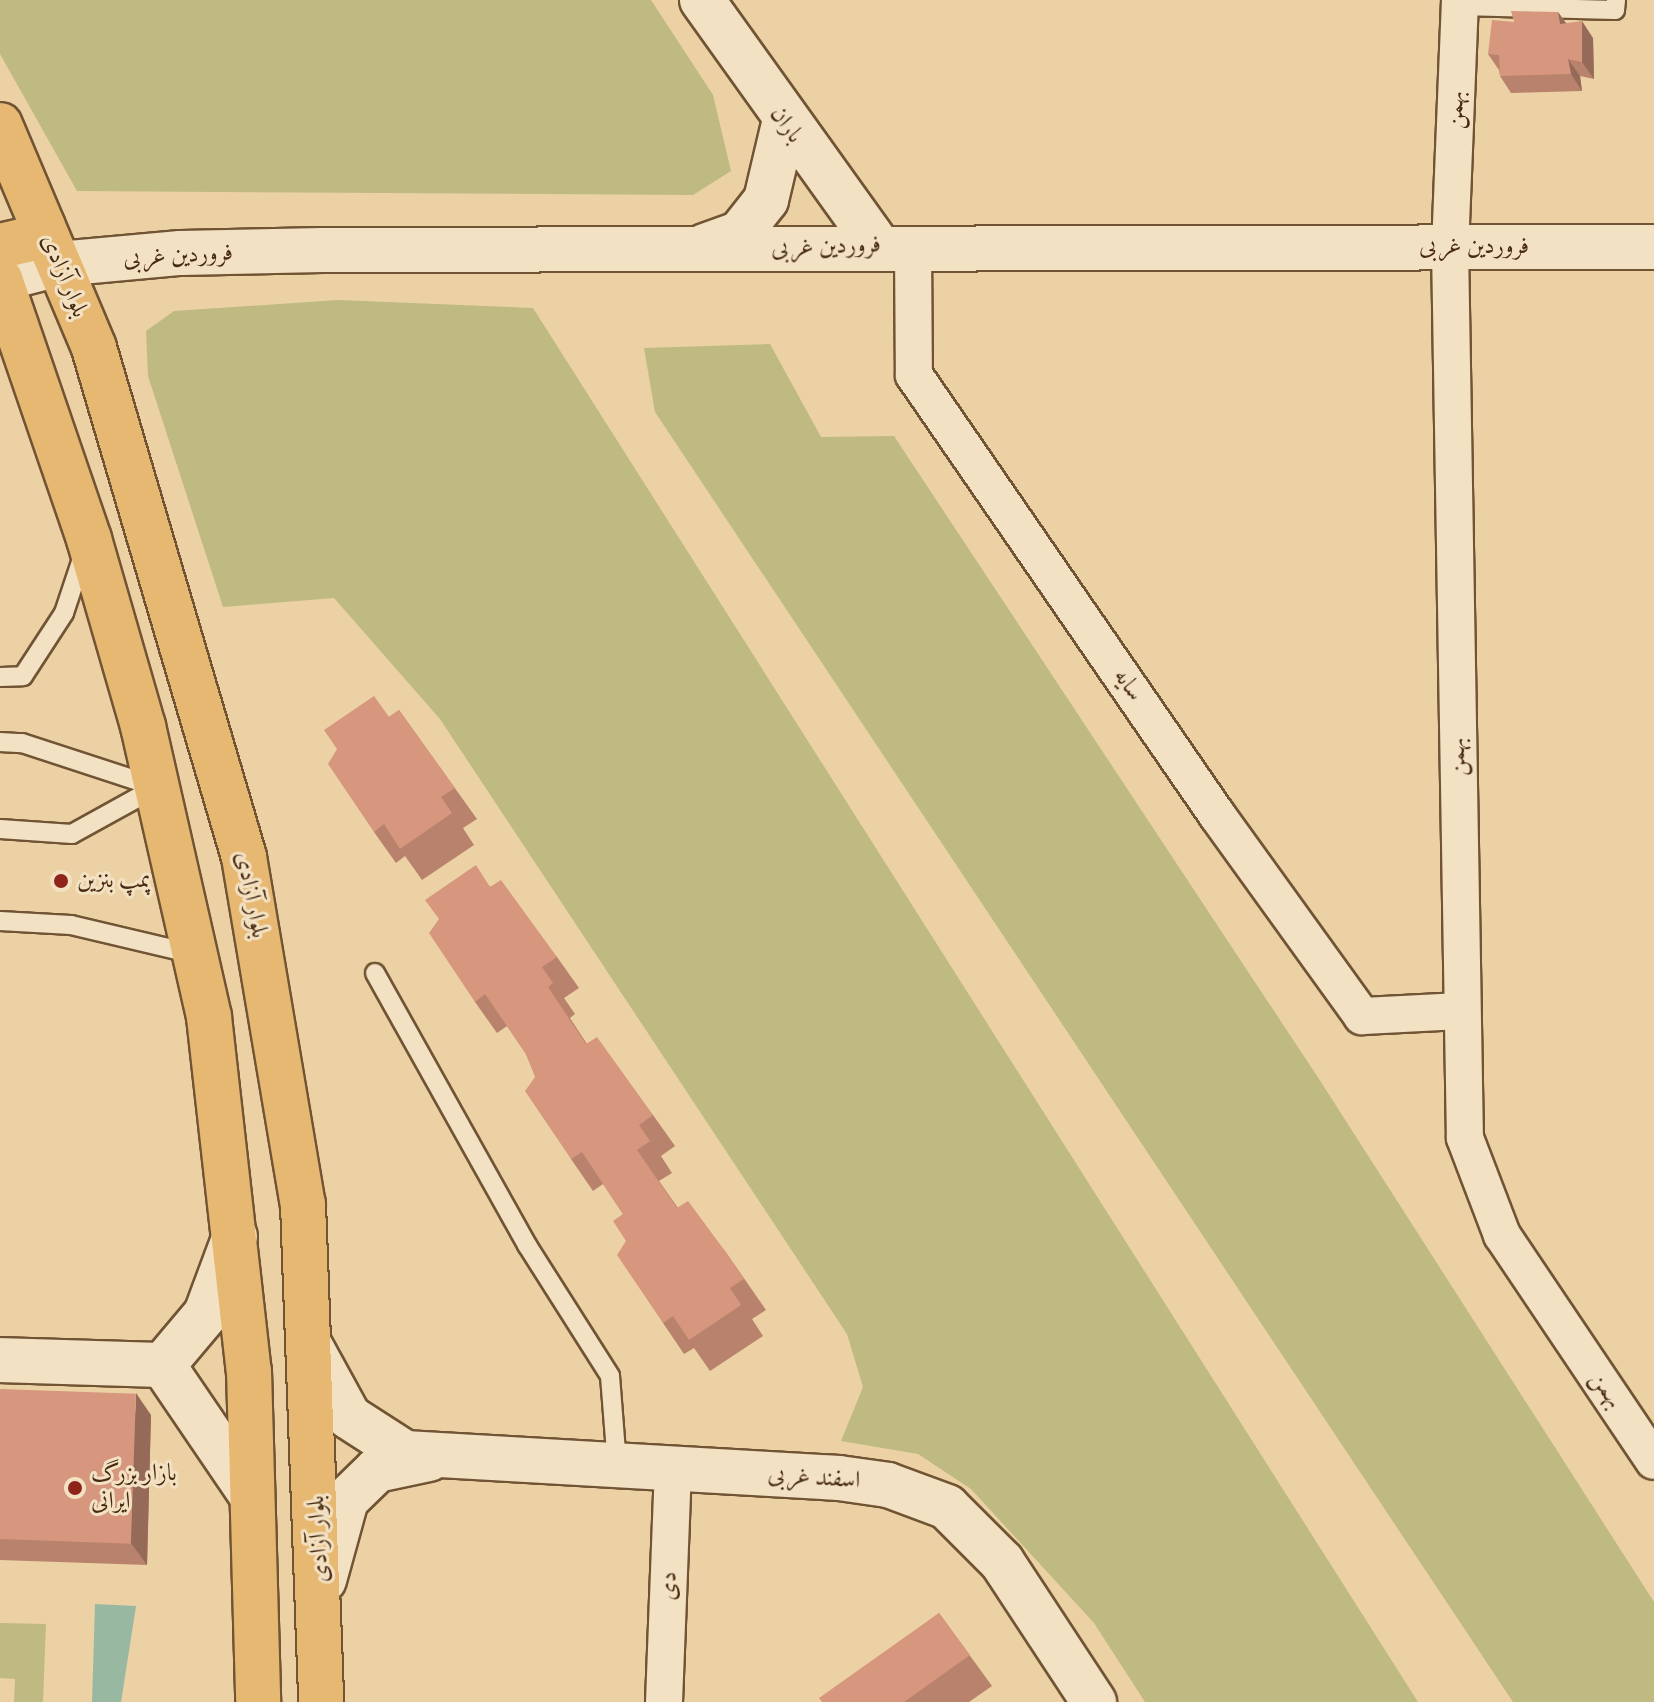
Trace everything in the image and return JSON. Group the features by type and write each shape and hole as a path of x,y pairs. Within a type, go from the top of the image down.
{"main road":[{"name":"بلوار آزادی","path":"0,125 94,348 244,857 303,1204 322,1589 321,1702"},
{"path":"0,246 27,240 59,265 51,301 30,310 17,330"},
{"path":"0,279 89,539 157,787 195,954 235,1236 252,1496 258,1702"}],"street":[{"name":"باران","path":"702,0 784,124 895,245"},
{"name":"بهمن","path":"1460,3 1450,247 1465,1138 1479,1186 1502,1235 1654,1461"},
{"path":"683,251 740,233 755,216 780,163 784,124"},
{"name":"فروردین غربی","path":"0,279 59,265 181,253 683,251 895,245 1654,247"},
{"name":"سایه","path":"895,245 914,375 1226,828 1362,1016 1462,1011"},
{"path":"163,1365 206,1314 235,1236"},
{"path":"308,1342 330,1391 361,1430 431,1459"},
{"path":"0,1360 163,1365"},
{"path":"163,1365 252,1496"},
{"path":"322,1589 346,1500 377,1470 431,1459"},
{"name":"اسفند غربی","path":"431,1459 839,1478 888,1485 947,1507 1002,1562 1094,1702"},
{"name":"دی","path":"664,1702 673,1470"}],"lane":[{"path":"1460,3 1615,10 1616,0"},
{"path":"0,677 23,676 64,613 89,539"},
{"path":"0,742 157,787"},
{"path":"0,829 72,834 157,787"},
{"path":"0,921 71,925 195,954"},
{"path":"375,973 527,1245 610,1376 617,1467"}],"shaded area":[{"path":"0,0 651,0 713,95 731,171 693,195 77,191 0,54"},
{"path":"338,300 533,308 1418,1702 1145,1702 1094,1623 971,1489 918,1454 841,1441 863,1387 847,1334 440,719 334,598 223,607 148,376 146,331 174,311"},
{"path":"770,344 821,437 894,436 1319,1079 1654,1602 1654,1702 1513,1702 655,412 644,348"},
{"path":"95,1604 136,1606 121,1702 92,1702"},
{"path":"0,1623 46,1624 43,1702 14,1702 15,1679 0,1678"}],"building":[{"path":"1511,11 1558,12 1560,24 1582,21 1582,62 1568,59 1571,74 1500,76 1499,55 1488,54 1492,20 1514,22"},
{"path":"374,696 389,717 399,710 455,788 441,797 452,813 400,849 384,824 374,832 328,764 337,749 324,730"},
{"path":"476,865 490,887 501,880 557,957 542,967 553,983 548,987 586,1044 597,1037 653,1115 639,1125 650,1141 637,1150 677,1208 688,1201 744,1279 730,1288 741,1305 689,1340 673,1316 663,1323 617,1255 626,1241 613,1221 623,1214 582,1152 571,1159 525,1091 535,1077 526,1054 485,994 475,1002 429,933 439,919 425,900"},
{"name":"بازار بزرگ ایرانی","path":"0,1389 136,1394 131,1544 0,1539"},
{"path":"939,1613 970,1655 904,1702 822,1702 819,1698"}],"place":[{"name":"پمپ بنزين","path":"61,881"},
{"name":"بازار بزرگ ایرانی","path":"75,1488"}]}
